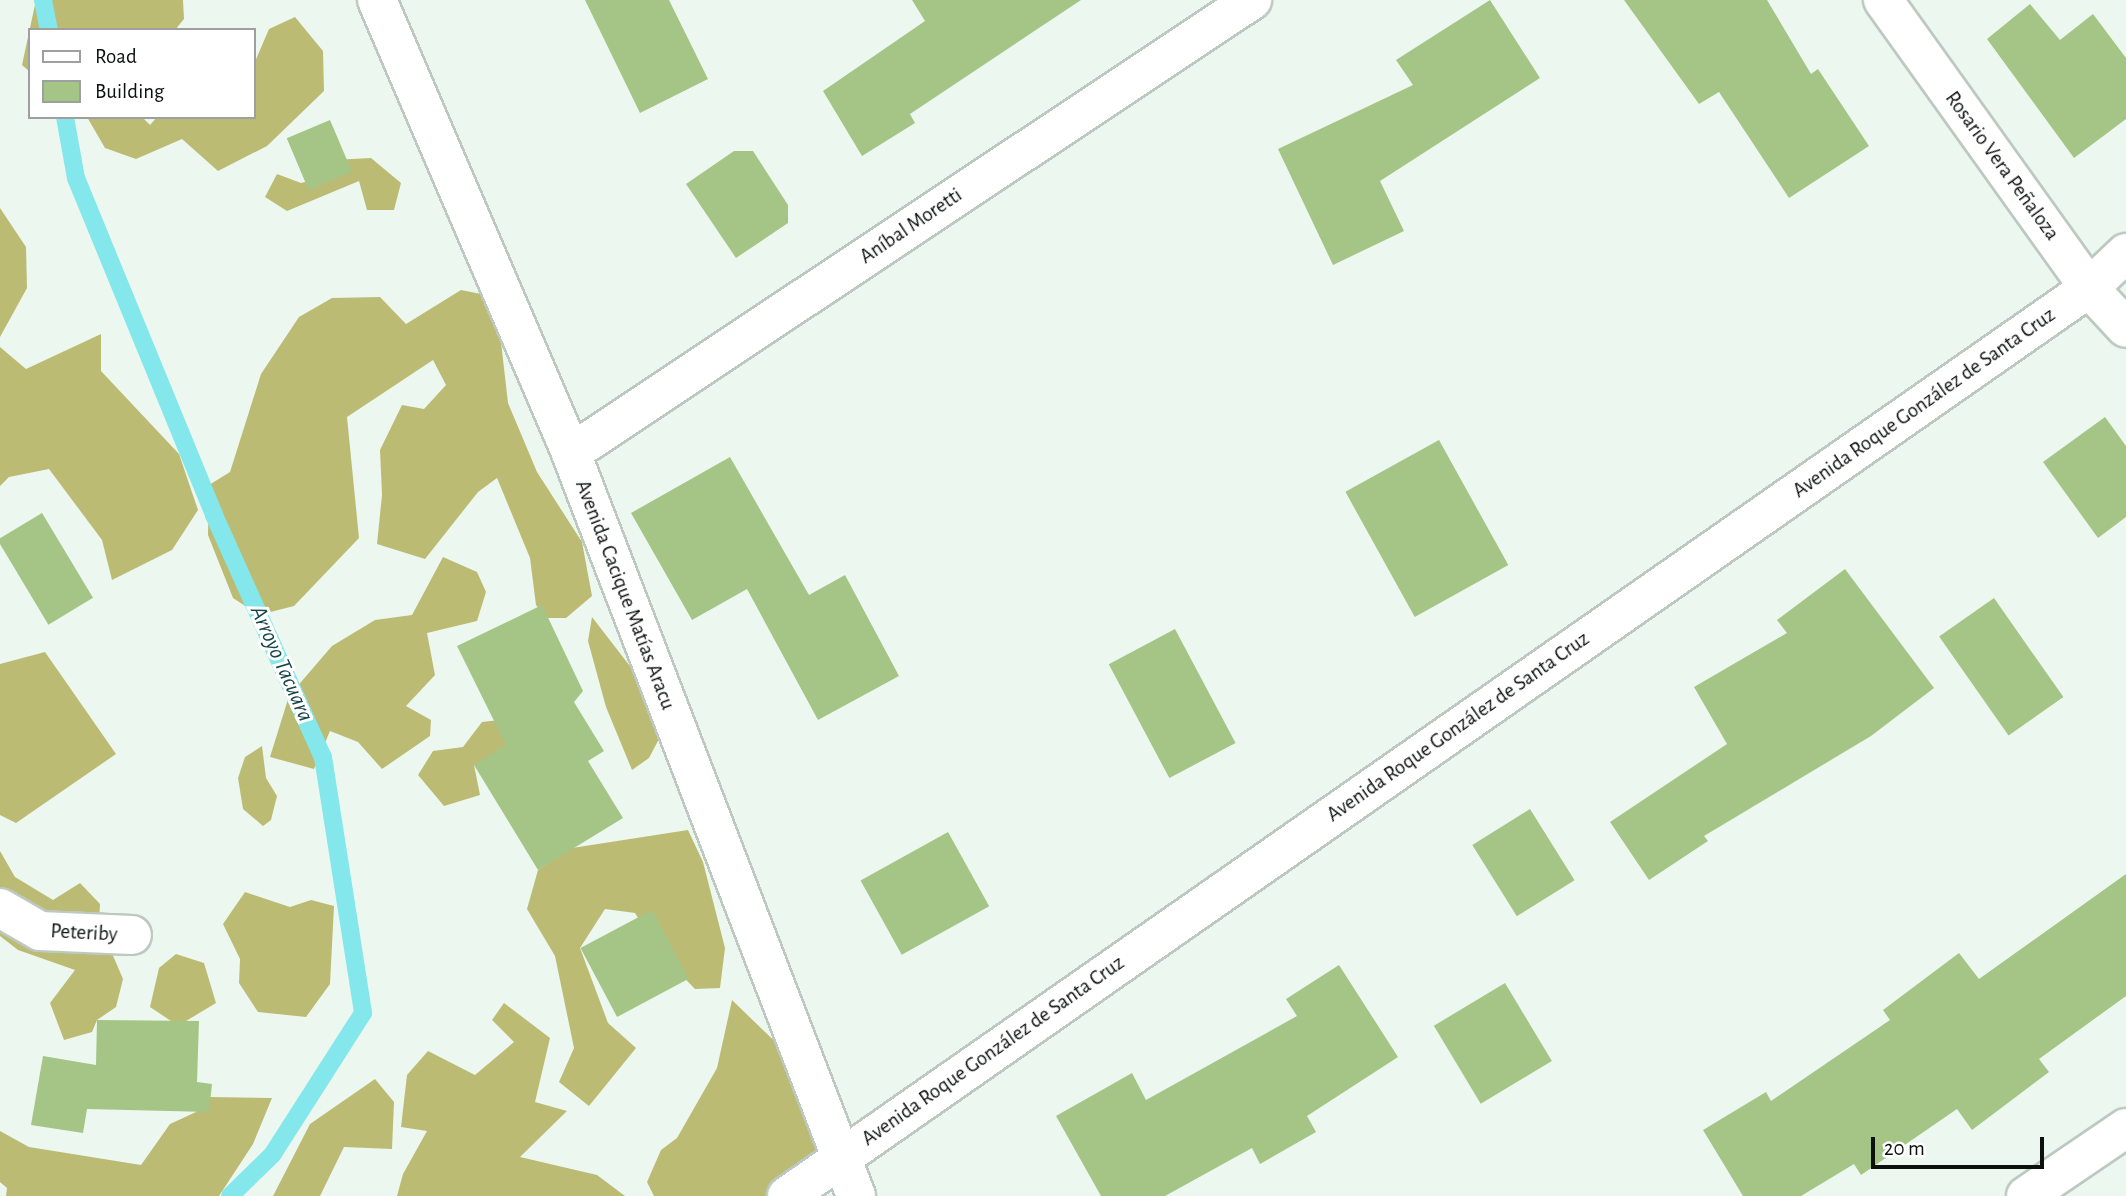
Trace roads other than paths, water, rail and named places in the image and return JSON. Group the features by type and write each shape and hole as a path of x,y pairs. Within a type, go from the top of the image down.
{"street":[{"name":"Avenida Cacique Matías Aracu","path":"377,0 571,453 839,1158 856,1196"},
{"name":"Aníbal Moretti","path":"571,453 1252,0"},
{"name":"Rosario Vera Peñaloza","path":"1883,0 2089,288 2126,328"},
{"name":"Avenida Roque González de Santa Cruz","path":"787,1196 2089,288 2126,253"},
{"name":"Peteriby","path":"0,908 40,931 132,935"},
{"path":"2026,1196 2126,1128"}],"waterway":[{"name":"Arroyo Tacuara","path":"43,0 49,28"},
{"name":"Arroyo Tacuara","path":"65,119 76,178 214,515 323,757 363,1013 273,1154 230,1196"}]}
